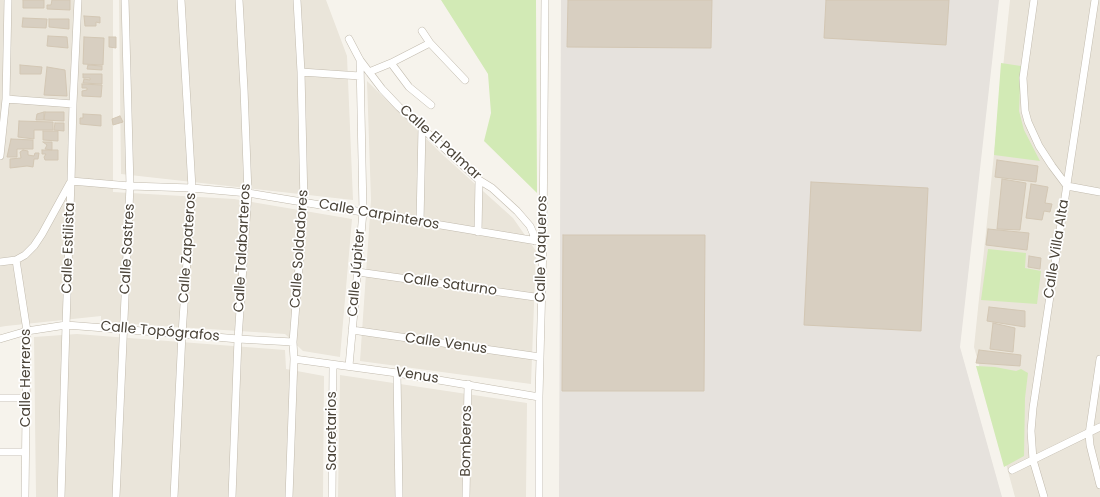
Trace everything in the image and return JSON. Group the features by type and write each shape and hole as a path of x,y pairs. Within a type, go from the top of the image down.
{"street":[{"path":"0,153 6,99 8,0"},
{"name":"Calle Estilista","path":"61,497 72,181 73,104 78,0"},
{"name":"Calle Sastres","path":"116,497 130,186 125,0"},
{"name":"Calle Zapateros","path":"174,497 182,334 192,188 181,0"},
{"name":"Calle Talabarteros","path":"232,497 238,339 248,193 239,0"},
{"name":"Calle Soldadores","path":"289,497 294,359 293,342 304,203 301,72 297,0"},
{"name":"Calle Vaqueros","path":"539,497 539,397 543,242 545,0"},
{"path":"1034,0 1023,78 1025,111 1028,122 1039,146 1067,186 1100,192"},
{"name":"Calle Villa Alta","path":"1044,497 1034,460 1031,431 1033,408 1095,0"},
{"path":"422,31 430,43 465,80"},
{"name":"Calle El Palmar","path":"349,40 368,72 382,89 479,180 492,188 517,211 530,226 535,241"},
{"path":"368,72 391,63 430,43"},
{"name":"Calle Júpiter","path":"349,366 363,212 360,60"},
{"path":"391,63 409,87 431,105"},
{"path":"301,72 360,76"},
{"path":"6,99 73,104"},
{"path":"420,222 422,128"},
{"path":"478,232 479,180"},
{"path":"0,262 16,260 25,255 34,246 72,181"},
{"name":"Calle Carpinteros","path":"72,181 248,193 543,242"},
{"name":"Calle Herreros","path":"16,260 27,331 25,497"},
{"name":"Calle Saturno","path":"358,272 542,298"},
{"name":"Calle Topógrafos","path":"0,339 27,331 66,325 293,342"},
{"name":"Calle Venus","path":"352,330 540,358"},
{"name":"Venus","path":"294,359 468,384 539,397"},
{"path":"1100,359 1089,434 1090,445 1100,485"},
{"name":"Sacretarios","path":"332,497 333,365"},
{"path":"397,373 399,497"},
{"name":"Bomberos","path":"466,497 468,384"},
{"path":"0,398 26,398"},
{"path":"1012,470 1089,434 1100,427"},
{"path":"0,452 26,452"}],"shaded area":[{"path":"0,0 113,0 113,192 234,199 352,219 340,357 303,351 285,334 101,322 101,316 0,327"},
{"path":"119,0 326,0 347,56 353,200 121,174"},
{"path":"561,0 999,0 960,347 1002,497 559,497"},
{"path":"1010,0 1100,0 1100,497 1015,497 974,347"},
{"path":"367,81 444,156 513,218 536,251 531,384 360,361 371,200"},
{"path":"77,334 285,350 286,369 324,376 323,497 36,497 34,337"},
{"path":"340,375 527,403 526,497 338,497"}],"green space":[{"path":"441,0 536,0 537,193 484,141 491,113 488,74"},
{"path":"1001,63 1021,66 1019,111 1024,130 1040,161 994,155"},
{"path":"988,249 1026,253 1025,268 1041,271 1037,304 981,300"},
{"path":"976,366 995,367 1016,371 1021,369 1028,373 1025,398 1024,456 1004,467"}],"building":[{"path":"23,0 44,0 44,8 23,8"},
{"path":"52,0 70,0 70,10 47,9 47,5 51,5"},
{"path":"568,0 712,0 711,48 567,47"},
{"path":"826,0 949,0 946,45 824,38"},
{"path":"84,16 100,17 100,23 96,22 96,26 85,26"},
{"path":"23,18 47,19 46,28 22,27"},
{"path":"49,19 69,19 69,29 49,27"},
{"path":"48,36 67,37 68,48 47,46"},
{"path":"84,37 104,38 103,65 83,64"},
{"path":"109,37 116,37 116,48 109,47"},
{"path":"20,65 42,67 41,74 20,74"},
{"path":"88,65 102,66 102,70 87,69"},
{"path":"47,67 65,70 67,96 44,95"},
{"path":"83,74 102,74 102,84 83,83 84,79 90,80 90,78 83,78"},
{"path":"82,84 102,85 101,97 82,96 82,91 87,90 87,88 82,88"},
{"path":"44,112 44,120 36,120 37,114"},
{"path":"45,112 64,112 64,121 44,120"},
{"path":"83,114 101,115 101,126 80,124 80,118 83,118"},
{"path":"120,116 123,122 113,125 112,119"},
{"path":"19,121 53,122 53,130 34,130 34,139 18,137"},
{"path":"55,123 64,123 64,131 54,130"},
{"path":"43,131 58,131 58,141 43,140"},
{"path":"11,139 33,140 33,149 17,149 17,157 7,157"},
{"path":"43,142 52,142 52,150 45,149 47,145"},
{"path":"23,150 28,151 28,155 34,156 35,153 39,153 38,159 34,159 33,167 27,166 10,168 10,159 21,158 20,152"},
{"path":"42,150 58,150 58,160 45,160 44,157 46,154 42,154"},
{"path":"997,160 1038,166 1036,182 995,177"},
{"path":"1002,179 1026,183 1020,230 997,229"},
{"path":"811,182 928,188 921,331 804,325"},
{"path":"1031,184 1048,187 1045,203 1052,204 1050,212 1044,211 1042,220 1026,218"},
{"path":"988,229 1029,233 1027,250 986,245"},
{"path":"563,235 705,235 704,391 562,391"},
{"path":"1029,256 1041,258 1040,269 1028,267"},
{"path":"989,307 1025,311 1025,327 987,321"},
{"path":"993,323 1015,328 1013,352 990,349"},
{"path":"979,350 1021,355 1020,366 976,363"}]}
